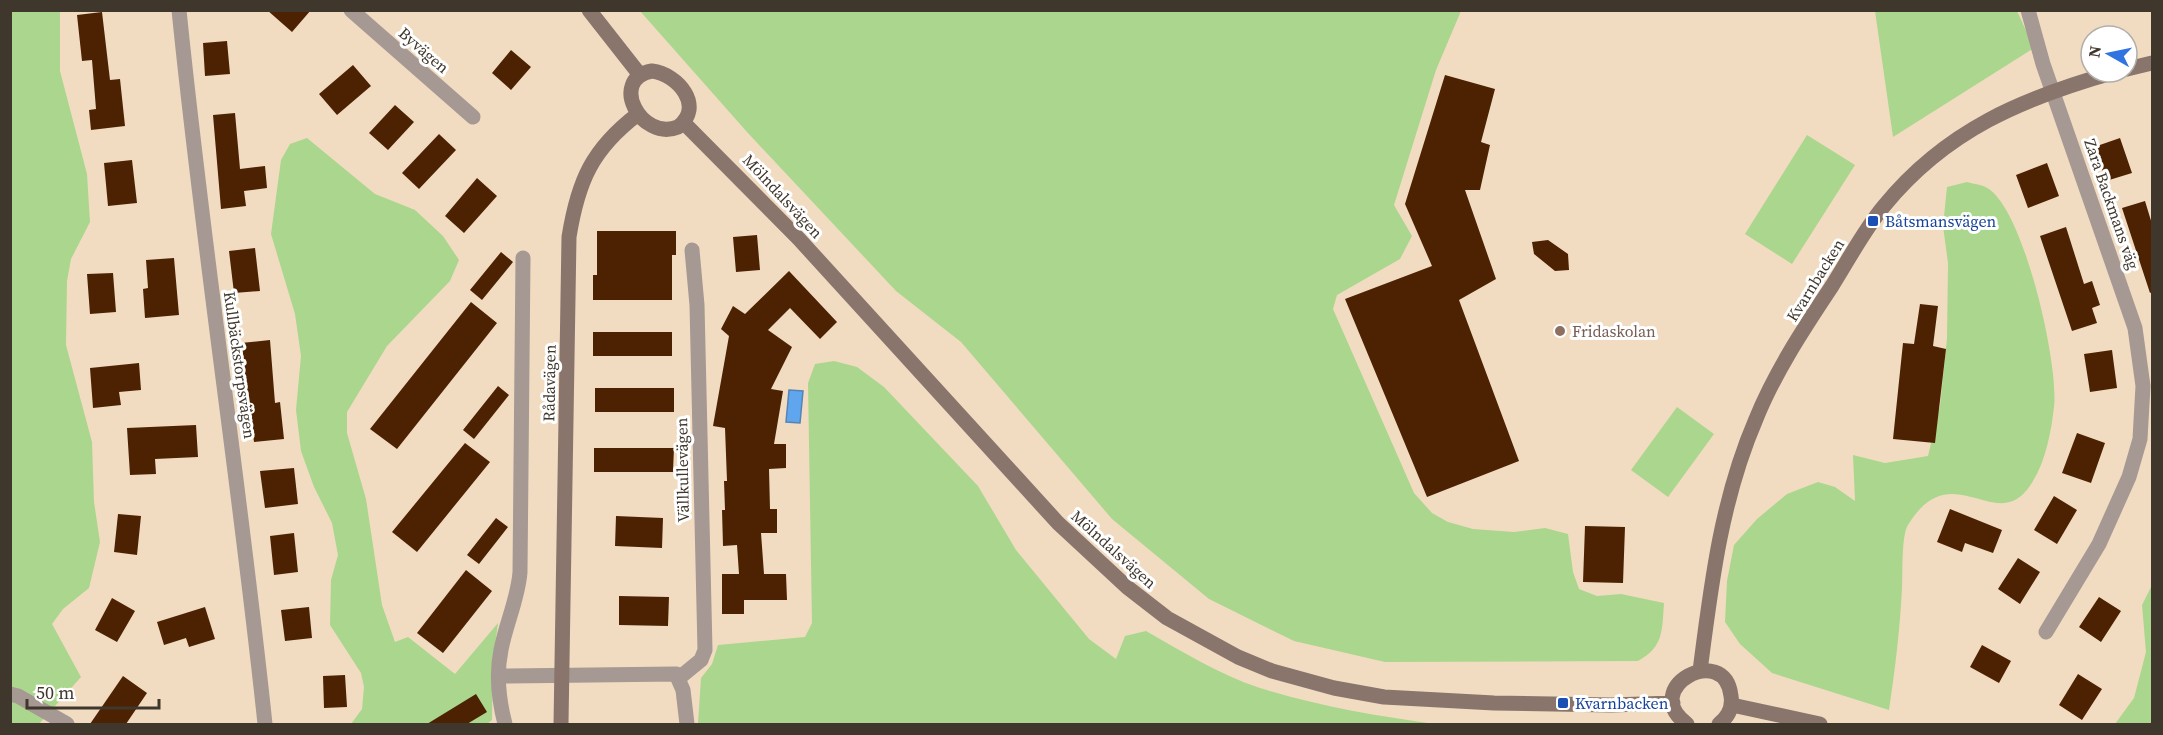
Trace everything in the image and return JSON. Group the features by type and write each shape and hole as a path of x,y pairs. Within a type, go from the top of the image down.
{"street":[{"name":"Kullbäckstorpsvägen","path":"179,10 216,328 252,599 265,724"},
{"name":"Byvägen","path":"351,10 473,117"},
{"path":"589,10 640,75"},
{"path":"2028,10 2052,90"},
{"path":"652,71 676,79 688,100 684,123 673,129 665,130 649,125 638,114 632,105 630,92 640,75 652,71"},
{"name":"Kvarnbacken","path":"1700,671 1716,552 1732,487 1767,394 1813,314 1873,221 1905,182 1931,158 1967,132 2003,111 2052,90 2079,82"},
{"name":"Zara Backmans väg","path":"2046,632 2099,544 2116,509 2138,451 2143,416 2142,368 2135,328 2052,90"},
{"name":"Rådavägen","path":"561,724 569,237 577,197 593,159 606,141 638,114"},
{"name":"Mölndalsvägen","path":"684,123 723,159 799,239 1058,523 1126,587 1186,629 1238,657 1272,671 1334,688 1384,697 1494,703 1611,705 1673,703"},
{"name":"Vällkullevägen","path":"679,678 701,660 705,650 697,305 692,250"},
{"name":"Rådavägen","path":"505,724 500,705 501,650 519,591 520,572 523,258"},
{"path":"1687,724 1677,714 1673,703 1675,690 1682,679 1700,671 1713,673 1724,680 1731,692 1732,705 1728,716 1719,724"},
{"path":"499,676 664,672 676,674 679,678 687,724"},
{"path":"10,694 18,696 67,724"},
{"path":"1732,705 1820,724"}],"green space":[{"path":"10,11 60,11 60,71 87,174 90,222 71,259 67,281 66,345 92,442 94,502 100,542 89,588 63,609 52,624 81,677 39,724 10,724"},
{"path":"640,11 1461,11 1436,70 1394,205 1412,236 1400,259 1337,295 1333,309 1414,493 1432,513 1448,522 1473,529 1514,532 1545,528 1568,534 1573,572 1579,589 1597,596 1621,594 1664,603 1662,630 1657,644 1653,650 1638,661 1385,662 1294,641 1209,599 1112,519 961,342 896,291 747,132"},
{"path":"1875,11 2017,11 2034,48 1893,137"},
{"path":"1807,135 1855,165 1792,264 1745,234"},
{"path":"307,138 375,194 415,210 443,236 459,260 450,281 387,346 347,412 347,433 366,499 382,605 395,642 408,637 455,674 498,623 493,660 492,720 487,724 351,724 362,709 364,687 361,673 330,625 331,580 338,555 332,523 314,487 301,451 296,410 301,356 295,314 271,234 281,160 290,144"},
{"path":"1967,182 1989,189 2002,204 2027,258 2037,292 2051,359 2054,387 2053,418 2042,463 2025,492 2012,501 1999,503 1955,494 1939,496 1924,505 1908,525 1903,546 1900,619 1889,710 1772,673 1740,644 1725,622 1727,581 1734,545 1757,519 1787,494 1818,482 1835,487 1855,501 1853,455 1885,463 1928,456 1940,406 1947,338 1948,263 1943,226 1947,187"},
{"path":"834,361 857,367 884,387 978,486 1016,550 1089,639 1116,659 1125,636 1146,631 1216,670 1260,688 1347,710 1435,724 698,724 701,678 712,664 718,645 805,637 812,623 808,383 815,364"},
{"path":"1677,407 1714,434 1668,497 1631,470"},
{"path":"2152,585 2152,724 2115,724 2134,698 2146,652 2142,605"}],"water":[{"path":"789,390 803,391 800,423 786,422"}],"building":[{"path":"267,10 311,10 292,32"},
{"path":"102,12 110,80 120,79 125,126 91,130 89,110 96,109 92,60 82,61 77,15"},
{"path":"227,41 230,74 205,76 203,43"},
{"path":"511,50 531,67 511,90 492,73"},
{"path":"353,65 371,86 337,115 319,94"},
{"path":"1445,75 1495,89 1481,142 1490,145 1480,190 1465,190 1496,279 1459,300 1519,461 1427,497 1345,299 1432,266 1405,204"},
{"path":"395,105 414,122 388,150 369,133"},
{"path":"235,113 240,169 265,166 267,188 244,191 246,206 221,209 213,115"},
{"path":"439,134 456,150 419,189 402,173"},
{"path":"2120,138 2132,173 2106,181 2094,147"},
{"path":"132,160 137,203 108,206 104,163"},
{"path":"2047,163 2059,196 2028,208 2016,175"},
{"path":"477,178 497,196 464,233 445,216"},
{"path":"2145,201 2152,224 2152,292 2150,293 2122,208"},
{"path":"2066,227 2084,284 2092,281 2100,305 2092,308 2097,323 2072,331 2040,236"},
{"path":"597,231 676,231 676,255 672,255 672,300 593,300 593,275 597,275"},
{"path":"757,235 760,270 736,272 733,237"},
{"path":"1548,240 1568,254 1569,270 1555,271 1534,254 1532,242"},
{"path":"255,248 260,291 234,293 229,251"},
{"path":"501,252 513,262 482,300 470,290"},
{"path":"174,258 179,315 145,318 143,289 148,288 146,260"},
{"path":"789,271 837,322 820,339 790,308 768,330 792,347 771,389 783,391 774,444 786,444 786,468 769,469 770,509 777,509 777,533 761,533 764,574 786,574 787,600 744,600 744,614 722,614 722,574 739,574 737,545 723,546 722,510 725,510 724,481 727,481 725,428 713,426 729,336 721,329 733,306 745,314"},
{"path":"113,273 116,312 90,314 87,274"},
{"path":"471,302 497,323 397,449 370,429"},
{"path":"1920,304 1938,306 1933,346 1946,349 1935,443 1893,439 1903,343 1914,344"},
{"path":"593,332 672,332 672,356 593,356"},
{"path":"270,340 275,403 280,402 284,439 254,442 241,343"},
{"path":"2112,350 2117,388 2090,392 2084,354"},
{"path":"139,363 141,390 119,392 121,405 93,408 90,368"},
{"path":"498,386 509,395 474,439 463,430"},
{"path":"595,388 674,388 674,412 595,412"},
{"path":"196,425 198,457 155,459 156,474 130,475 127,428"},
{"path":"2077,433 2105,443 2091,483 2062,473"},
{"path":"465,443 490,462 417,552 392,532"},
{"path":"594,448 674,448 673,472 594,472"},
{"path":"294,468 298,504 265,508 260,471"},
{"path":"2054,496 2077,510 2057,544 2034,530"},
{"path":"1950,509 2002,530 1993,553 1965,543 1962,552 1937,542"},
{"path":"118,514 141,516 137,555 114,552"},
{"path":"616,516 663,518 662,548 615,546"},
{"path":"496,518 508,527 479,564 467,555"},
{"path":"1585,526 1625,527 1623,583 1583,582"},
{"path":"294,533 298,572 274,575 270,536"},
{"path":"2018,558 2040,572 2020,604 1998,589"},
{"path":"466,570 492,591 443,653 417,633"},
{"path":"619,596 669,597 668,626 619,625"},
{"path":"2099,597 2121,611 2101,642 2079,627"},
{"path":"112,598 135,611 117,642 95,630"},
{"path":"205,607 215,639 189,647 186,638 164,645 157,622"},
{"path":"309,607 312,638 285,641 281,610"},
{"path":"1982,645 2011,661 1999,683 1970,667"},
{"path":"2078,674 2102,689 2082,720 2059,705"},
{"path":"345,675 347,707 324,708 323,676"},
{"path":"123,676 147,693 126,724 90,724"},
{"path":"476,694 487,712 467,724 427,724"}],"place":[{"name":"Båtsmansvägen","path":"1873,221"},
{"name":"Fridaskolan","path":"1560,331"},
{"name":"Kvarnbacken","path":"1563,703"}]}
